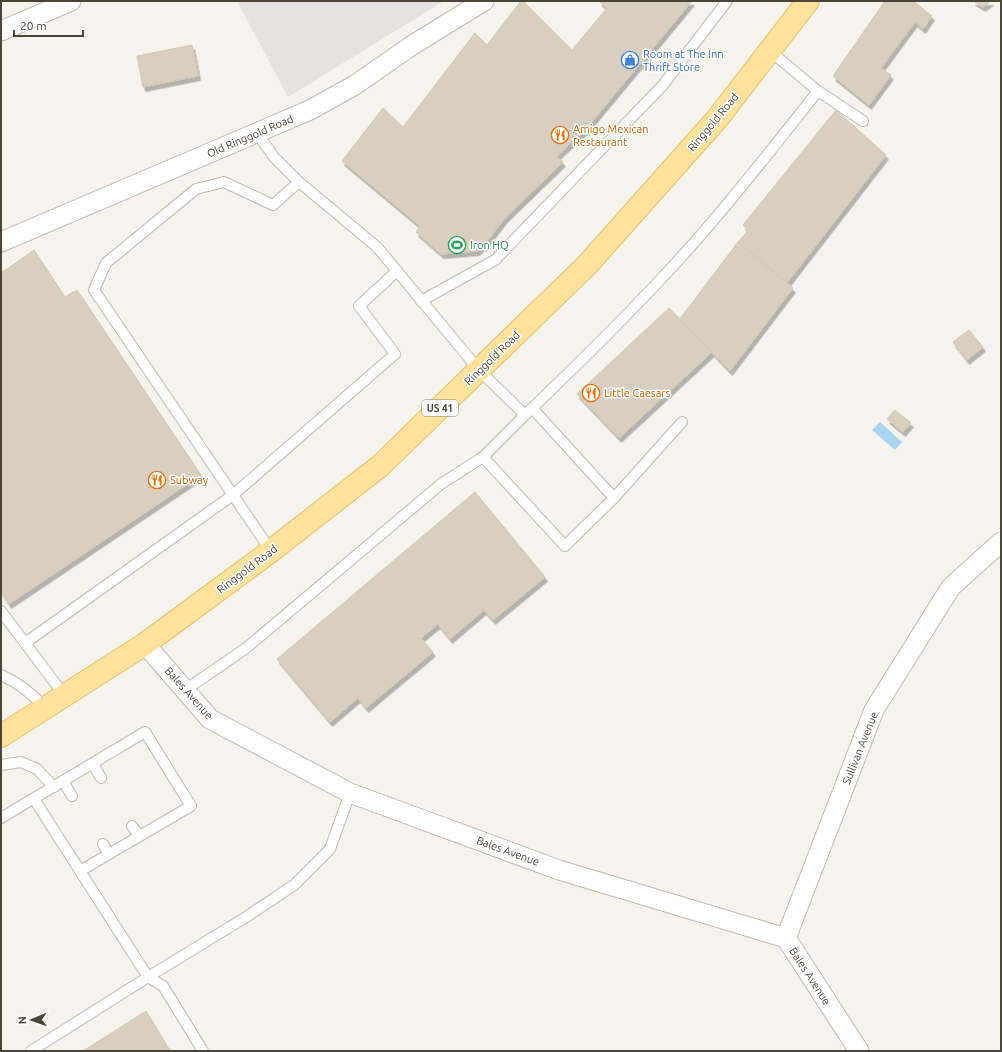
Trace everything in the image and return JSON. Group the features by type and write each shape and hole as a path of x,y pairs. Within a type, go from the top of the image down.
{"main road":[{"name":"Ringgold Road","path":"1,736 145,644 271,551 380,466 587,266 717,119 808,1"}],"street":[{"path":"1,31 71,1"},
{"name":"Old Ringgold Road","path":"1,242 310,110 355,85 411,46 484,1"},
{"name":"Sullivan Avenue","path":"786,938 874,710 951,587 1001,542"},
{"name":"Bales Avenue","path":"145,644 210,720 350,793 559,870 786,938 859,1051"}],"lane":[{"path":"421,301 495,260 664,85 727,1"},
{"path":"770,51 818,91 863,121"},
{"path":"185,690 245,649 441,484 483,457 660,280 745,183 818,91"},
{"path":"257,133 274,157 298,182 377,247 479,370 529,412 614,498"},
{"path":"271,551 94,290 106,263 196,189 224,182 273,205 298,182"},
{"path":"25,643 233,495 395,354 359,306 397,271"},
{"path":"483,457 565,546 614,498 682,422"},
{"path":"1,610 64,695"},
{"path":"1,675 20,684 33,694 45,708"},
{"path":"1,818 145,732 191,806 80,871"},
{"path":"1,765 21,762 37,769 54,787"},
{"path":"93,764 101,778"},
{"path":"63,781 72,796"},
{"path":"32,1051 148,977 243,919 294,885 330,849 350,793"},
{"path":"34,799 148,977 163,986 203,1051"},
{"path":"132,826 139,836"},
{"path":"103,844 109,854"}],"shaded area":[{"path":"237,1 444,1 288,97"}],"water":[{"path":"880,422 902,442 895,450 872,430"}],"building":[{"path":"521,1 523,1 572,50 607,8 599,1 692,1 585,130 557,156 563,162 505,218 485,244 477,251 441,254 416,232 420,226 342,161 383,108 403,127 475,33 487,45"},
{"path":"885,1 913,1 932,16 923,29 915,22 881,68 891,75 869,105 833,76"},
{"path":"973,1 991,1 983,7"},
{"path":"192,45 198,76 143,87 137,56"},
{"path":"836,110 886,155 787,283 738,242 748,231 743,225"},
{"path":"738,242 793,288 730,371 680,319"},
{"path":"34,250 65,297 77,290 201,475 9,604 1,592 1,273"},
{"path":"669,308 712,352 619,438 577,394"},
{"path":"969,330 983,347 967,360 953,342"},
{"path":"895,410 911,423 903,432 887,419"},
{"path":"475,492 545,577 493,620 484,610 450,639 438,624 421,638 433,652 366,708 358,698 330,722 277,659"},
{"path":"146,1011 170,1051 83,1051"}],"place":[{"name":"Room at The Inn Thrift Store","path":"630,60"},
{"name":"Amigo Mexican Restaurant","path":"560,135"},
{"name":"Iron HQ","path":"457,245"},
{"name":"Little Caesars","path":"591,393"},
{"name":"Subway","path":"157,480"}]}
